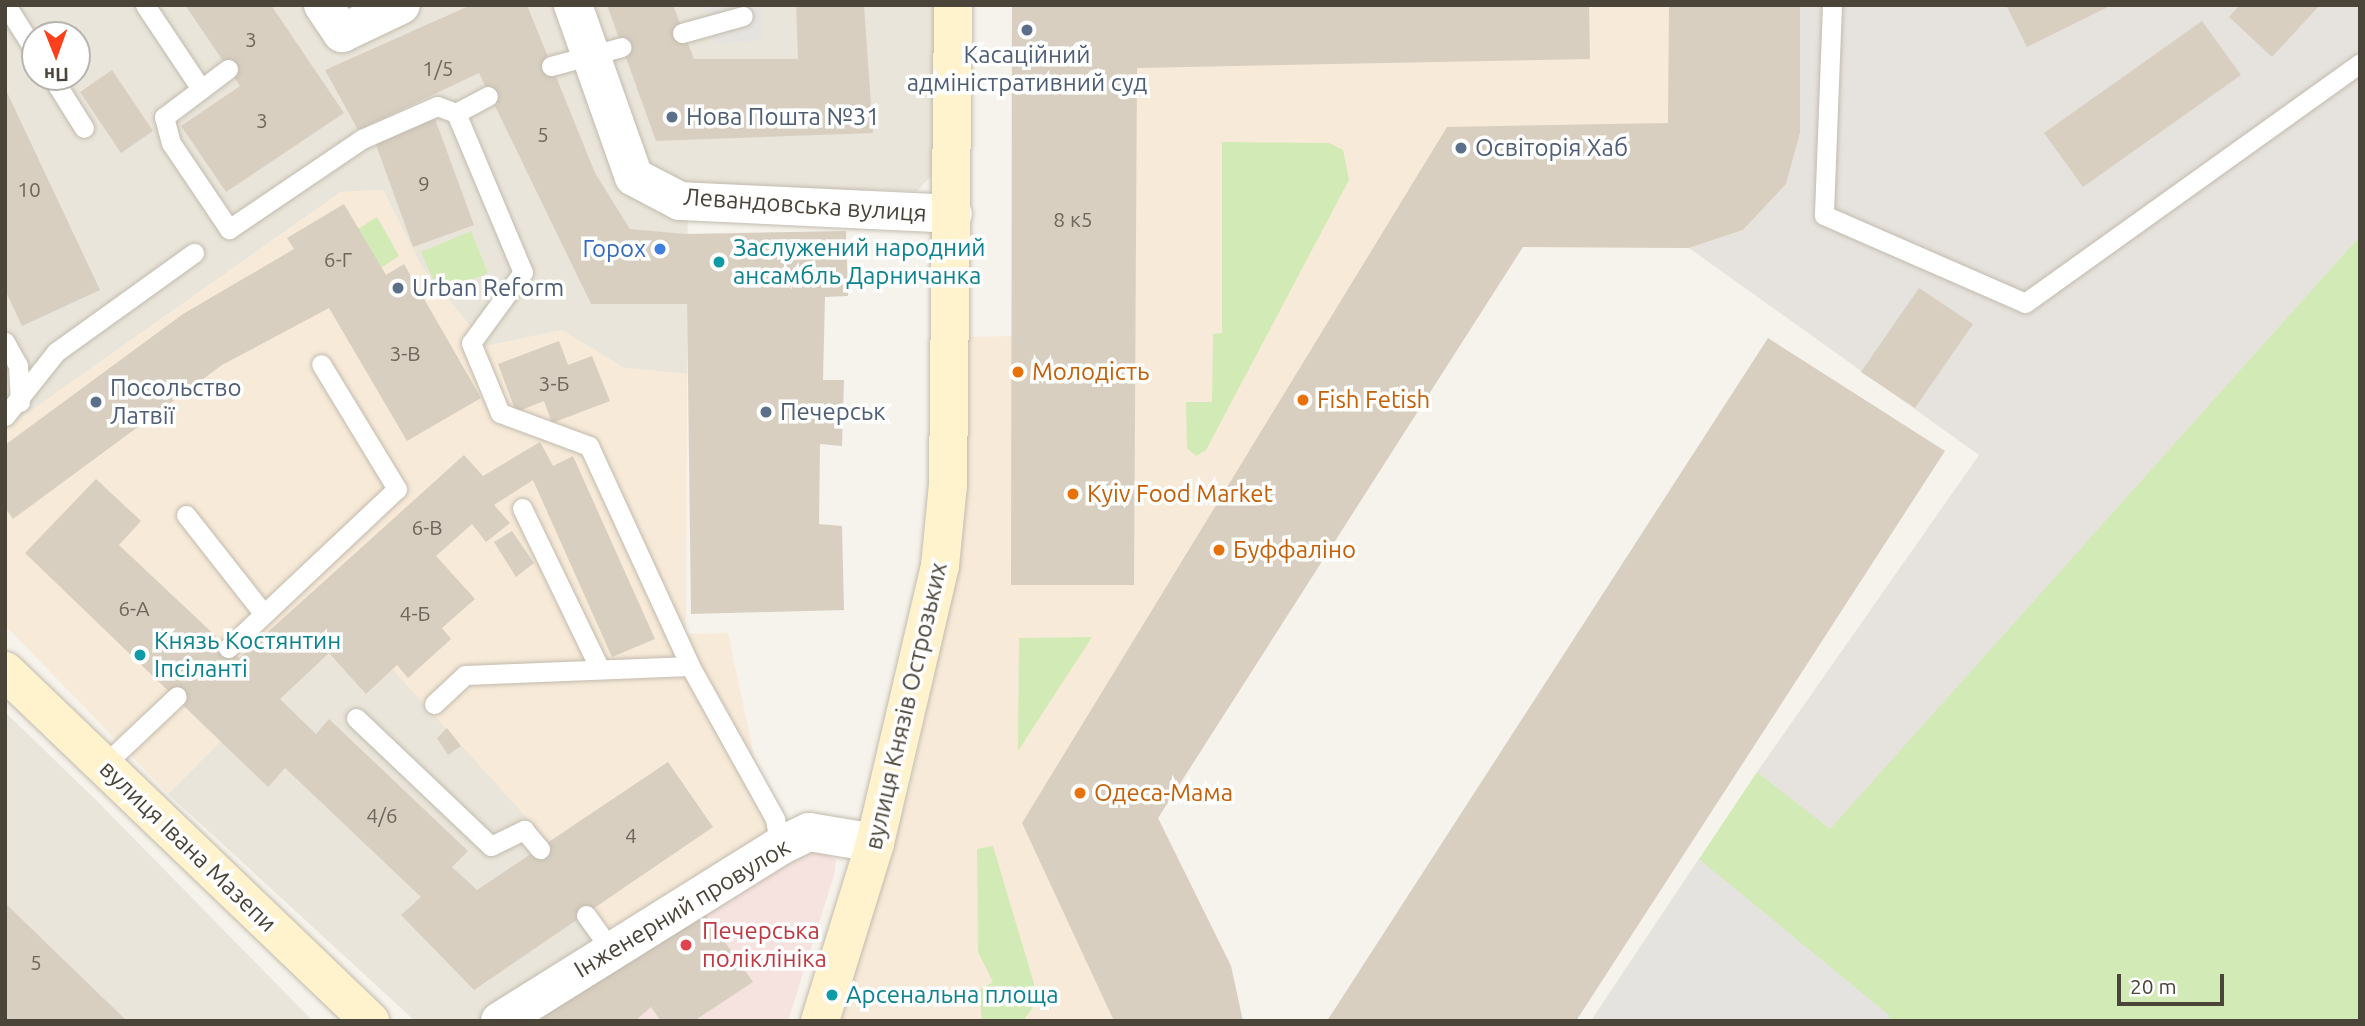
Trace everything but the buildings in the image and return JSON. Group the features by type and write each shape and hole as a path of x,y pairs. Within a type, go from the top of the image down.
{"main road":[{"name":"вулиця Князів Острозьких","path":"820,1021 875,844 940,566 948,485 953,214 953,5"},
{"name":"вулиця Івана Мазепи","path":"5,671 370,1021"}],"street":[{"path":"323,5 342,33 401,5"},
{"name":"Левандовська вулиця","path":"573,5 606,50 634,177 680,201 953,214"},
{"name":"Інженерний провулок","path":"500,1021 780,846 809,832 875,844"}],"lane":[{"path":"6,5 21,29"},
{"path":"145,5 201,89"},
{"path":"1832,5 1824,215 2025,303 2360,63"},
{"path":"682,33 743,16"},
{"path":"551,66 606,50"},
{"path":"228,69 164,117 171,143 229,229 362,139 437,106 456,113 523,272 471,343 499,412 589,446 690,666 775,819 780,846"},
{"path":"61,91 84,128"},
{"path":"456,113 488,96"},
{"path":"5,416 20,402 57,352 194,253"},
{"path":"5,342 18,365 20,402"},
{"path":"228,648 397,489 321,364"},
{"path":"522,508 600,669"},
{"path":"186,515 264,614"},
{"path":"434,704 465,675 690,666"},
{"path":"104,765 177,696"},
{"path":"356,718 491,846 524,830 540,849"},
{"path":"586,915 611,950"}],"shaded area":[{"path":"5,5 934,5 933,174 917,191 688,187 687,374 624,368 562,330 487,346 423,269 383,190 341,192 5,429"},
{"path":"703,5 761,5 761,40 716,44"},
{"path":"1136,5 1800,5 1800,133 1786,184 1743,230 1689,248 1522,247 1158,818 1231,966 1243,1021 841,1021 908,795 955,580 968,337 1135,334"},
{"path":"1800,5 2360,5 2360,236 1830,830 1757,772 1979,455 1689,248 1743,230 1786,184 1800,133"},
{"path":"383,190 423,269 487,346 562,330 624,368 687,374 686,634 728,633 771,836 611,935 550,843 356,629 276,685 168,794 5,625 5,429 341,192"},
{"path":"356,628 550,843 611,935 483,1021 415,1021 168,794 276,685"},
{"path":"5,712 96,800 313,1021 5,1021"},
{"path":"817,847 836,860 834,875 788,1021 510,1021"},
{"path":"1699,859 1890,1016 1886,1021 1591,1021"}],"green space":[{"path":"1222,142 1329,143 1343,150 1349,180 1206,450 1196,456 1187,448 1186,402 1212,402 1213,334 1222,333"},
{"path":"377,217 399,256 381,268 358,229"},
{"path":"471,231 488,273 439,293 421,252"},
{"path":"2360,236 2360,1021 1591,1021 1757,772 1830,829"},
{"path":"1092,637 1018,751 1019,638"},
{"path":"993,846 1035,987 1032,1009 1023,1021 982,1021 979,990 993,982 978,952 977,849"}],"place":[{"name":"Касаційний адміністративний суд","path":"1027,30"},
{"name":"Нова Пошта №31","path":"672,117"},
{"name":"Освіторія Хаб","path":"1461,148"},
{"name":"Горох","path":"660,249"},
{"name":"Заслужений народний ансамбль Дарничанка","path":"719,262"},
{"name":"Urban Reform","path":"398,288"},
{"name":"Молодiсть","path":"1018,372"},
{"name":"Fish Fetish","path":"1303,400"},
{"name":"Посольство Латвії","path":"96,402"},
{"name":"Печерськ","path":"766,412"},
{"name":"Kyiv Food Market","path":"1073,494"},
{"name":"Буффаліно","path":"1219,550"},
{"name":"Князь Костянтин Іпсіланті","path":"140,655"},
{"name":"Одеса-Мама","path":"1080,793"},
{"name":"Печерська поліклініка","path":"686,945"},
{"name":"Арсенальна площа","path":"832,995"}]}
